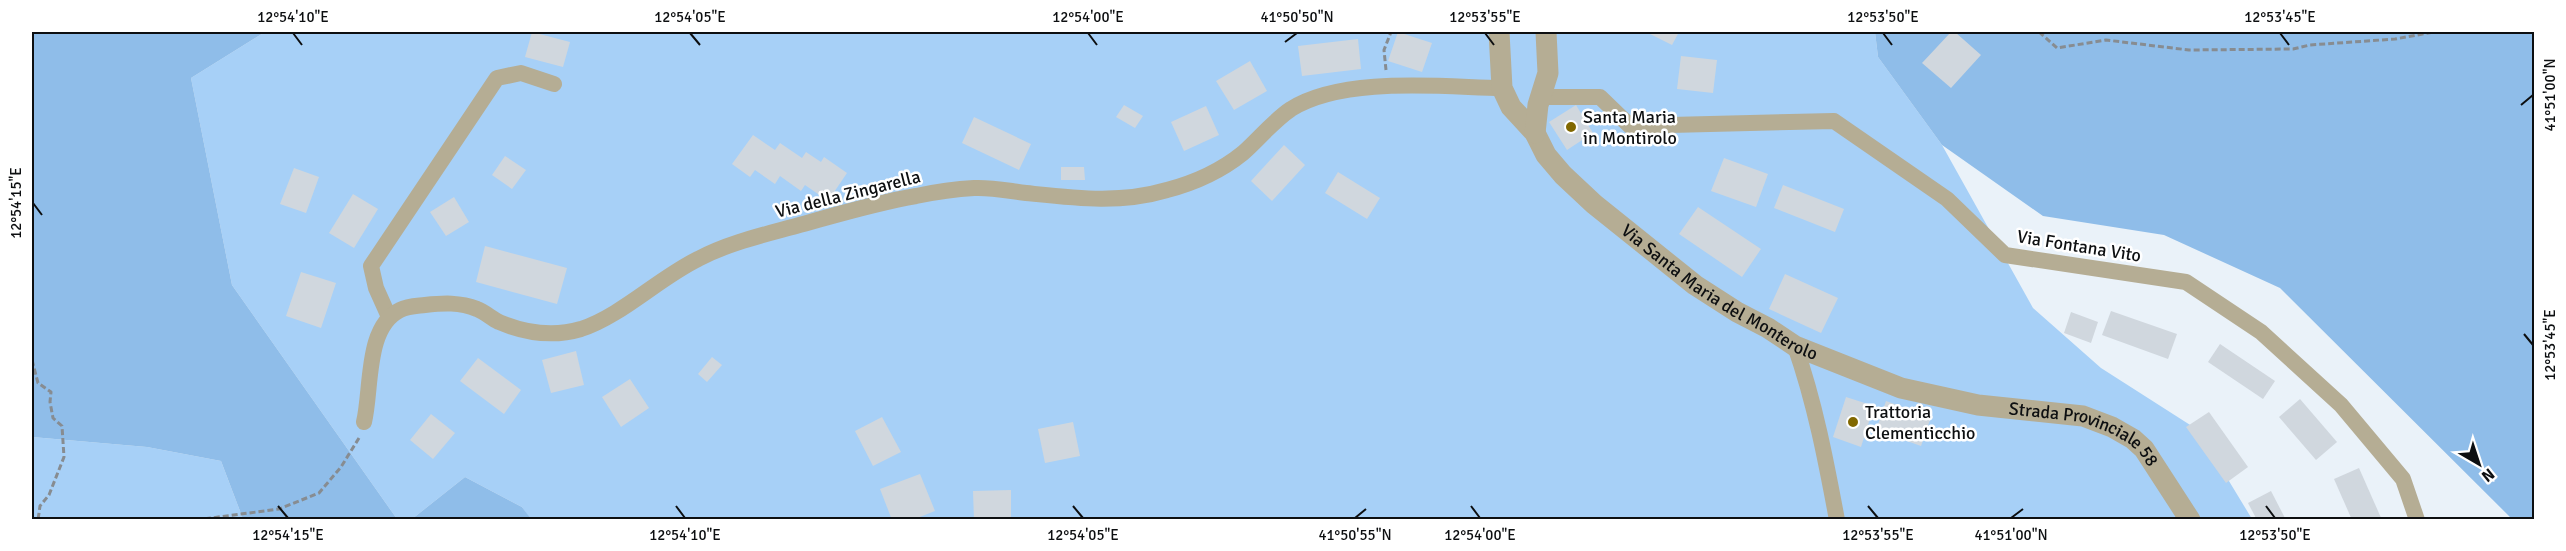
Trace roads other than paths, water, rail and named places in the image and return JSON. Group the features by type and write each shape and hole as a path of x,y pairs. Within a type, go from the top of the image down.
{"street":[{"path":"1499,32 1502,88 1511,107 1535,133"},
{"path":"1535,133 1548,63 1546,32"},
{"path":"364,422 369,401 373,346 389,316 376,288 371,266 497,78 521,73 554,84"},
{"name":"Via della Zingarella","path":"389,316 404,308 447,302 478,309 521,331 550,333 574,331 592,325 613,313 676,270 702,257 734,244 871,205 917,195 976,188 1083,200 1123,200 1169,190 1214,172 1242,153 1290,109 1310,101 1352,89 1387,86 1502,88"},
{"name":"Via Fontana Vito","path":"1542,97 1600,98 1630,126 1834,121 1947,199 2004,255 2186,282 2261,332 2341,405 2403,479 2416,519"},
{"name":"Via Santa Maria del Monterolo","path":"1535,133 1546,155 1563,175 1695,285 1795,346 1901,388 1942,399"},
{"path":"1795,346 1822,437 1837,519"},
{"name":"Strada Provinciale 58","path":"1942,399 2083,416 2112,427 2133,439 2144,449 2190,519"}],"place":[{"name":"Santa Maria in Montirolo","path":"1571,127"},
{"name":"Trattoria Clementicchio","path":"1853,422"}]}
